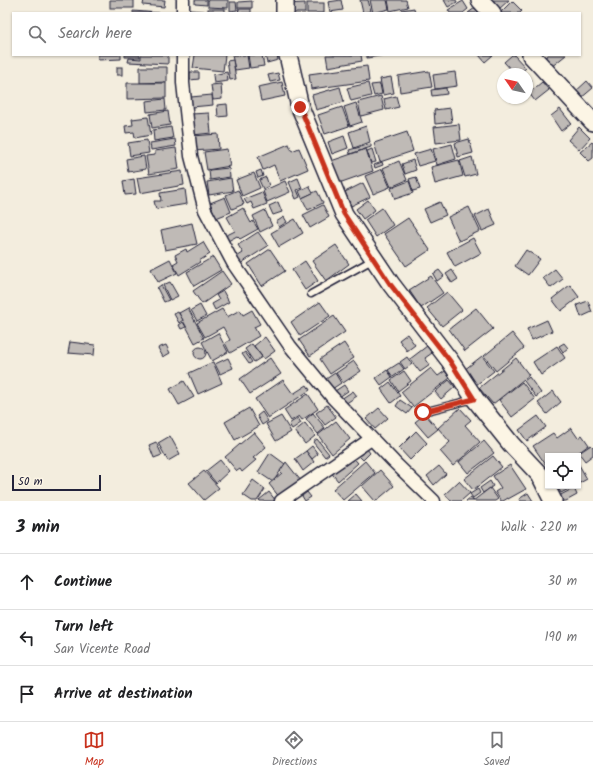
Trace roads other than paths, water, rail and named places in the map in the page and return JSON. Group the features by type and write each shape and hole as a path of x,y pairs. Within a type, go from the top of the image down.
{"street":[{"path":"183,0 183,12"},
{"path":"285,0 285,12"},
{"path":"480,0 491,12"},
{"path":"183,56 183,83 191,156 205,210 233,262 290,346 332,397 371,439 434,501"},
{"path":"288,56 300,107 344,214 390,284 450,361 474,399 511,444 540,475 553,501"},
{"path":"532,56 593,122"},
{"path":"281,501 371,439"}],"lane":[{"path":"311,294 374,259"},
{"path":"423,412 474,399"}]}
